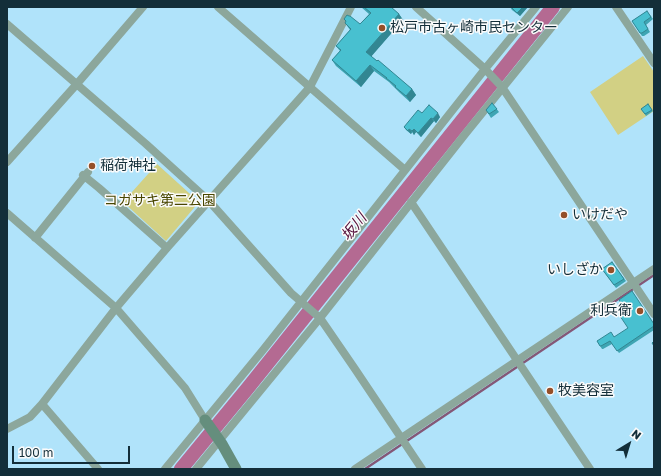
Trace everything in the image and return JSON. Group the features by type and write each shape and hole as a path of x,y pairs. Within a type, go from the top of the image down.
{"street":[{"path":"7,162 143,7"},
{"path":"218,7 405,170"},
{"path":"7,429 30,416 42,404 116,308 167,248 310,87 351,7"},
{"path":"416,7 501,86 654,314"},
{"path":"165,469 206,422 536,7"},
{"path":"196,469 218,440 320,318 501,86 568,7"},
{"path":"616,7 654,63"},
{"path":"7,24 146,144 209,201 291,293 320,318 422,469"},
{"path":"36,238 85,174 167,248"},
{"path":"411,202 590,469"},
{"path":"7,213 116,308 185,388 206,422 222,444 236,469"},
{"path":"355,469 403,441 635,286 654,269"},
{"path":"42,404 98,469"}],"green space":[{"path":"643,56 654,72 654,111 618,135 590,92"},
{"name":"コガサキ第二公園","path":"157,164 199,202 166,241 123,202"}],"building":[{"path":"364,7 391,7 399,14 366,52 377,61 378,60 412,89 406,96 387,78 370,65 356,81 332,60 341,50 336,46 351,29 345,23 346,21 344,19 347,15 360,24 371,13"},
{"path":"511,7 523,7 517,13"},
{"path":"647,11 651,17 644,22 648,29 640,33 632,21"},
{"path":"492,103 497,109 489,114 486,110"},
{"path":"648,104 652,110 645,114 641,109"},
{"path":"429,105 438,113 433,119 431,118 418,133 414,129 412,131 409,129 408,131 404,127 418,110 422,113"},
{"path":"612,262 624,279 614,285 602,269"},
{"path":"632,291 654,326 617,351 610,341 600,346 597,341 611,332 614,337 628,328 620,316 627,311 619,300"}],"waterway":[{"name":"坂川","path":"181,469 247,389 553,7"},
{"path":"365,469 654,275"}],"place":[{"name":"松戸市古ヶ崎市民センター","path":"382,28"},
{"name":"稲荷神社","path":"92,166"},
{"name":"いけだや","path":"564,215"},
{"name":"いしざか","path":"611,270"},
{"name":"利兵衛","path":"640,311"},
{"name":"牧美容室","path":"550,391"}]}
